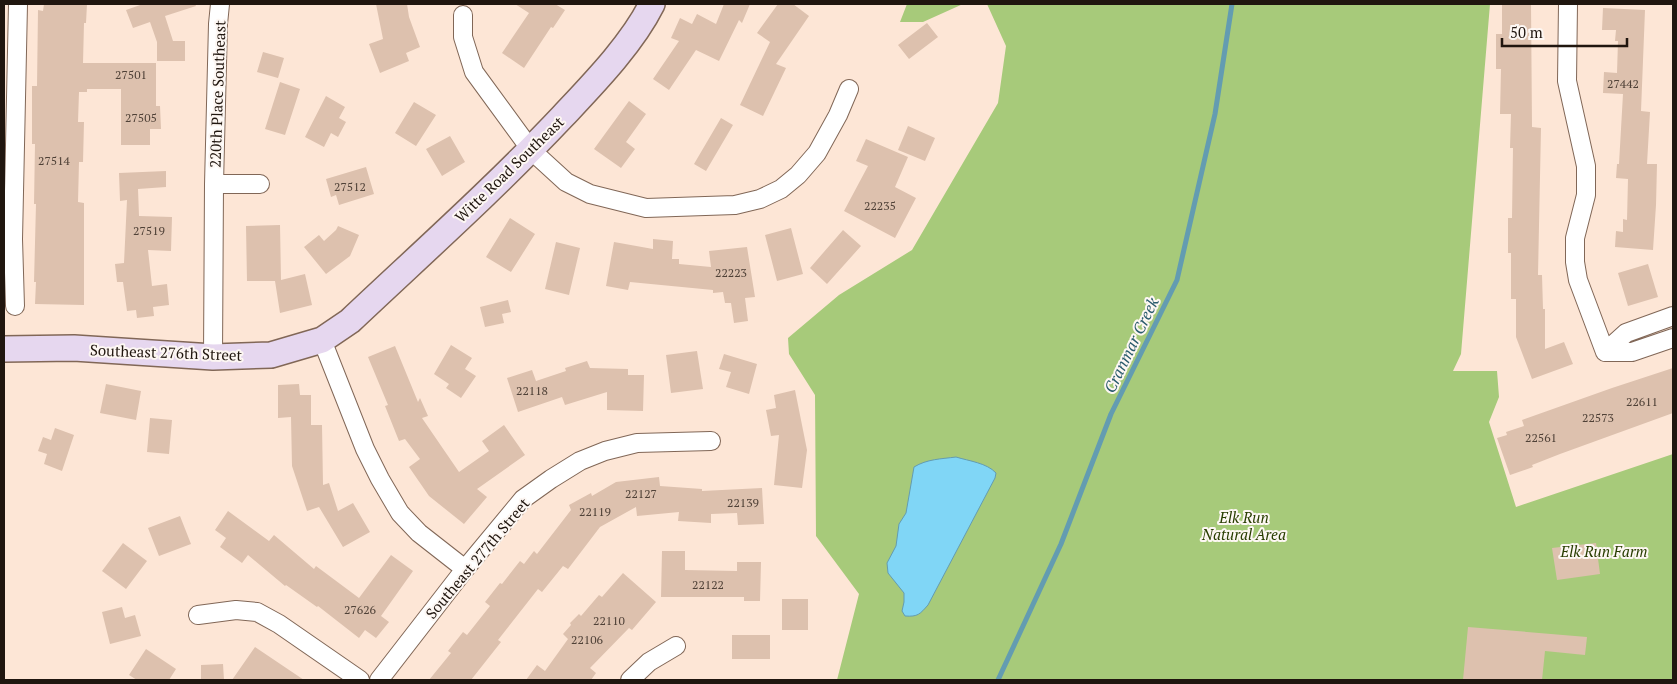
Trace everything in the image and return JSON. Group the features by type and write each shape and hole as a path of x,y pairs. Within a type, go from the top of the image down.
{"street":[{"path":"15,306 8,239 9,90 18,4"},
{"name":"220th Place Southeast","path":"213,357 214,184 220,4"},
{"name":"Witte Road Southeast","path":"350,322 531,150 596,81 618,54 652,4"},
{"path":"1568,4 1567,82 1586,166 1586,195 1575,238 1575,262 1578,280 1605,352"},
{"path":"463,15 463,37 474,72 531,150 566,182 590,194 646,208 735,205 760,199 781,189 798,175 817,153 838,115 849,89"},
{"name":"220th Place Southeast","path":"214,184 260,184"},
{"path":"1605,352 1626,333 1673,316"},
{"name":"Southeast 276th Street","path":"4,349 74,348 213,357 271,355 322,340 350,322"},
{"path":"1605,352 1632,352 1673,338"},
{"path":"322,340 365,449 400,513 419,533 465,569"},
{"name":"Southeast 277th Street","path":"379,680 465,569 523,499 580,460 605,451 637,443 710,441"},
{"path":"198,615 236,610 257,612 280,624 360,680"},
{"path":"630,680 649,662 676,646"}],"green space":[{"path":"907,4 963,4 923,22 900,22"},
{"path":"987,4 1490,4 1461,354 1453,371 1497,371 1499,397 1489,422 1516,507 1673,454 1673,679 837,680 859,594 816,536 815,395 789,354 788,338 839,295 912,250 998,103 1006,46"}],"water":[{"path":"956,457 988,467 996,473 995,478 928,605 918,614 905,616 902,611 904,593 888,573 887,563 896,546 899,524 906,513 914,467 929,461"}],"building":[{"path":"44,4 87,4 86,23 84,23 83,63 156,63 156,106 160,106 161,129 150,129 150,145 121,145 121,89 87,89 87,92 79,92 78,122 84,122 83,162 79,162 78,202 84,203 84,305 35,304 36,204 34,204 35,144 32,144 32,86 37,86 38,10 43,11"},
{"path":"143,4 195,4 196,6 165,16 173,41 185,41 185,61 157,61 157,42 150,22 133,28 126,10"},
{"path":"376,4 407,4 409,17 420,47 406,53 409,61 380,73 369,44 383,39"},
{"path":"515,4 555,4 565,10 553,28 551,27 524,68 502,53 529,13"},
{"path":"724,4 750,4 742,23 739,20 719,61 696,50 669,90 653,79 679,41 671,38 680,18 692,24 697,14 716,24"},
{"path":"778,4 793,4 809,16 776,64 786,68 763,116 740,105 770,42 757,33"},
{"path":"1502,4 1531,4 1532,127 1541,128 1538,275 1542,275 1543,309 1545,309 1545,349 1564,342 1573,364 1532,379 1516,337 1516,299 1511,299 1511,253 1508,253 1508,218 1512,218 1513,148 1510,148 1511,114 1500,114 1501,69 1496,69 1496,34 1502,34"},
{"path":"1603,8 1645,10 1641,111 1650,112 1647,164 1657,164 1653,250 1615,247 1616,231 1623,232 1623,219 1627,220 1628,179 1616,178 1617,164 1619,164 1623,94 1603,93 1604,72 1617,73 1618,41 1615,41 1616,30 1602,30"},
{"path":"927,23 938,37 909,59 898,45"},
{"path":"263,52 284,58 278,78 257,72"},
{"path":"280,82 300,89 285,135 265,129"},
{"path":"326,96 345,107 339,118 346,122 338,137 331,133 324,147 305,137"},
{"path":"629,101 646,114 626,142 635,149 621,168 594,149"},
{"path":"414,102 436,115 416,146 395,133"},
{"path":"721,118 733,125 706,171 694,164"},
{"path":"908,126 935,138 925,161 898,150"},
{"path":"450,136 465,162 442,176 426,149"},
{"path":"866,139 908,157 895,187 916,198 895,238 844,211 868,166 856,161"},
{"path":"366,167 374,194 339,205 336,195 331,197 326,179"},
{"path":"166,171 166,187 138,189 139,216 172,217 171,251 148,250 152,286 167,284 169,305 153,307 154,316 137,318 136,310 127,311 123,282 117,282 115,264 124,263 127,200 120,201 119,173"},
{"path":"510,218 535,234 511,272 486,257"},
{"path":"280,225 281,280 305,274 312,305 280,313 275,281 247,281 246,226"},
{"path":"338,226 359,235 350,256 326,274 304,247 319,235 324,241"},
{"path":"791,228 803,274 777,281 765,235"},
{"path":"843,230 861,246 827,284 810,268"},
{"path":"653,239 673,241 672,259 679,259 679,264 711,267 709,251 747,247 755,297 745,298 748,321 734,323 731,303 725,303 723,292 713,293 713,290 630,282 628,290 606,286 614,242 653,249"},
{"path":"556,242 580,248 569,295 545,289"},
{"path":"1648,264 1658,297 1628,306 1618,273"},
{"path":"508,300 511,312 502,314 504,323 485,327 480,307"},
{"path":"451,345 472,358 465,369 476,376 461,398 446,388 449,384 434,374"},
{"path":"395,346 418,402 420,398 428,416 422,418 459,472 489,451 482,441 504,425 525,455 477,489 487,497 464,524 429,496 409,467 420,459 405,439 399,441 385,406 388,405 368,357"},
{"path":"697,351 703,389 671,393 666,355"},
{"path":"724,354 757,364 749,394 726,387 731,372 719,369"},
{"path":"587,361 590,368 628,369 628,375 644,375 643,411 607,410 607,392 565,405 562,397 518,412 507,378 532,370 536,381 566,371 565,368"},
{"path":"1673,368 1673,413 1560,454 1532,465 1533,467 1510,475 1497,438 1507,435 1506,432 1524,426 1522,420"},
{"path":"106,384 141,391 136,420 100,413"},
{"path":"299,384 300,395 311,395 311,425 322,425 323,485 329,483 338,511 353,503 370,532 343,547 319,507 307,511 292,466 291,417 278,418 278,385"},
{"path":"795,390 807,450 802,488 774,485 779,435 771,436 766,410 776,408 774,395"},
{"path":"150,418 172,420 169,454 147,452"},
{"path":"55,428 74,435 62,471 44,464 47,454 38,451 43,437 51,440"},
{"path":"659,477 660,486 702,489 702,491 762,488 764,524 738,525 737,513 711,514 711,523 678,521 679,512 637,516 636,507 600,527 568,569 563,566 542,592 538,589 498,640 501,642 471,680 429,680 451,653 448,651 463,632 467,635 490,606 485,602 500,583 502,584 520,561 524,564 534,551 537,554 571,510 569,505 591,493 592,496 616,482"},
{"path":"228,511 269,541 274,535 314,569 316,566 359,598 391,555 413,571 381,616 389,622 376,638 365,630 359,638 318,606 285,586 248,555 242,563 220,547 226,538 215,530"},
{"path":"180,516 191,544 159,556 148,528"},
{"path":"123,543 147,561 126,589 102,571"},
{"path":"1596,543 1600,574 1557,580 1552,548"},
{"path":"662,551 685,551 685,570 737,571 737,562 761,562 760,601 744,601 744,597 661,597"},
{"path":"623,573 656,602 632,630 629,628 590,668 596,673 591,680 526,680 537,665 545,671 568,639 563,634 571,625 570,623 579,614 581,616 599,595 602,597"},
{"path":"782,599 808,599 808,630 782,630"},
{"path":"122,607 125,618 135,615 141,636 110,644 102,612"},
{"path":"1468,627 1587,637 1585,655 1545,651 1542,680 1463,680"},
{"path":"732,635 770,635 770,659 732,659"},
{"path":"255,647 304,680 232,680"},
{"path":"146,649 176,669 169,680 137,680 129,675"},
{"path":"223,664 224,680 201,680 201,665"}],"waterway":[{"name":"Cranmar Creek","path":"998,680 1061,544 1111,414 1177,280 1215,114 1232,4"}],"park label":[{"name":"Elk Run Natural Area","path":"1244,526"},
{"name":"Elk Run Farm","path":"1604,551"}]}
